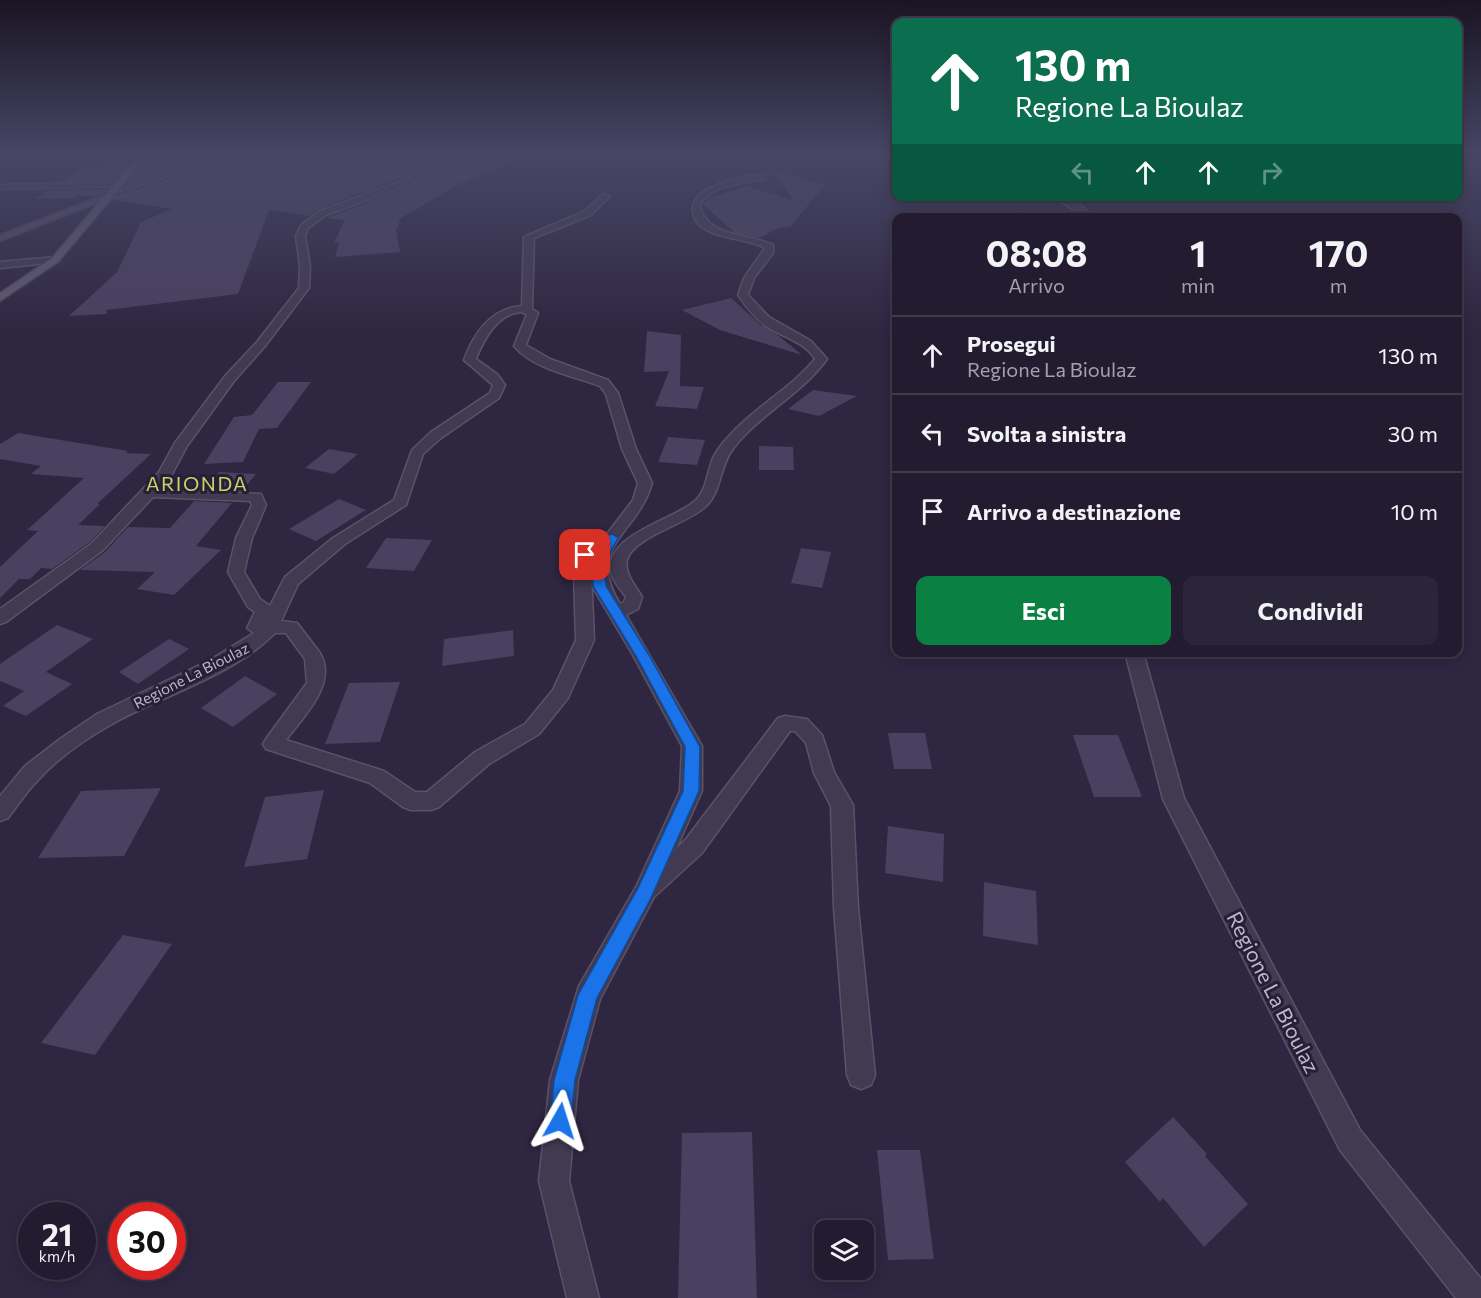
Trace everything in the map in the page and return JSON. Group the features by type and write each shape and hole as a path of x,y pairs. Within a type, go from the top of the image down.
{"main road":[{"path":"0,298 55,260 96,213"}],"street":[{"path":"0,238 66,213"},
{"path":"0,618 97,547 165,474 180,446 202,414 304,288 305,261 299,242 300,232 307,222 324,213"},
{"path":"583,1298 554,1181 564,1080 588,995 644,894 691,791 692,747 600,586 598,564 612,538 640,500 645,483 629,449 618,406 604,383 546,362 529,354 520,346 533,313 527,309 529,237 588,213"},
{"path":"617,613 632,605 634,597 621,581 617,567 622,553 634,539 700,505 714,485 722,454 739,431 797,384 821,359 808,344 773,326 743,295 749,278 770,248 762,243 708,227 700,220 697,213"},
{"path":"0,265 55,260"},
{"name":"Regione La Bioulaz","path":"0,812 32,772 67,744 104,719 256,642 271,627 277,608 291,580 339,541 401,502 417,453 436,435 495,395 500,385 470,360 472,352 477,339 495,319 512,309 527,309"},
{"path":"148,492 256,497 259,505 244,538 236,572 254,603 264,610 256,628 291,627 314,658 316,684 273,744 377,777 411,801 431,801 482,758 532,729 561,693 585,640 582,575 585,555 596,543 612,538"},
{"name":"Regione La Bioulaz","path":"1135,657 1174,799 1350,1140 1476,1298"},
{"path":"644,894 694,846 784,723 800,724 815,740 824,773 842,805 846,908 861,1075"}],"building":[{"path":"163,213 268,213 238,294 106,310 107,314 69,316 117,272 141,222"},
{"path":"287,213 314,213 310,216"},
{"path":"340,213 410,213 401,218 396,230 400,252 335,257 339,242 334,243 345,220 326,218"},
{"path":"712,213 802,213 791,226 778,228 759,238 734,232"},
{"path":"731,298 761,325 802,355 720,330 682,310"},
{"path":"647,331 681,335 680,386 704,387 697,409 655,406 669,371 644,372"},
{"path":"278,382 311,382 277,428 259,429 243,462 204,464 234,417 252,415"},
{"path":"813,390 857,396 819,416 788,409"},
{"path":"18,433 128,451 126,453 151,454 97,504 100,504 78,525 105,526 90,542 52,569 41,568 30,579 19,579 0,598 0,567 38,531 27,530 84,478 31,474 41,466 0,459 0,444"},
{"path":"668,437 705,440 697,465 658,462"},
{"path":"759,446 793,447 794,470 759,470"},
{"path":"329,449 358,454 334,474 305,468"},
{"path":"219,472 256,474 242,491 205,488"},
{"path":"339,499 366,510 316,541 289,529"},
{"path":"194,501 232,503 196,546 221,550 174,595 137,589 155,572 80,570 105,552 128,527 170,528"},
{"path":"386,538 432,540 414,571 366,568"},
{"path":"801,548 831,552 822,588 791,583"},
{"path":"57,625 93,639 46,672 72,684 26,716 3,706 24,691 0,681 0,664"},
{"path":"513,630 514,656 442,666 444,639"},
{"path":"169,639 189,649 138,684 119,672"},
{"path":"245,676 277,694 233,727 201,708"},
{"path":"400,682 380,742 325,744 349,683"},
{"path":"888,733 925,733 932,769 894,769"},
{"path":"1073,735 1118,735 1142,797 1094,797"},
{"path":"161,788 124,856 38,858 81,791"},
{"path":"324,790 307,859 244,867 265,797"},
{"path":"888,826 944,834 943,882 885,873"},
{"path":"984,882 1036,891 1038,945 983,936"},
{"path":"123,935 172,944 95,1055 41,1043"},
{"path":"1173,1117 1248,1204 1204,1247 1163,1198 1160,1202 1125,1162"},
{"path":"752,1132 757,1298 678,1298 682,1133"},
{"path":"877,1150 920,1150 934,1259 888,1260"}],"district":[{"name":"ARIONDA","path":"197,483"}],"route":[{"path":"560,1121 564,1080 588,995 644,894 691,791 692,747 642,655 600,586 598,564 612,538 596,543 585,555"}]}
